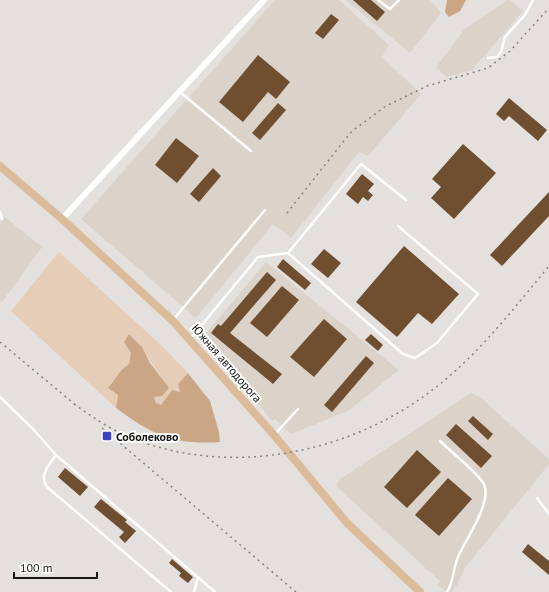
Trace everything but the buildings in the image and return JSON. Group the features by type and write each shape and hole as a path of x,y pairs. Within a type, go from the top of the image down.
{"main road":[{"name":"Южная автодорога","path":"0,166 62,219 173,321 274,435 347,523 420,592"}],"street":[{"path":"62,219 264,0"}],"lane":[{"path":"378,0 390,9 399,0"},
{"path":"488,58 496,57 501,52 505,37 525,15 533,0"},
{"path":"180,92 251,151"},
{"path":"190,339 258,257 288,253 361,164 406,200"},
{"path":"173,321 265,210"},
{"path":"0,212 2,219"},
{"path":"288,253 403,354 415,358 437,342 478,294 398,226"},
{"path":"0,397 34,430 56,455 215,592"},
{"path":"274,435 298,409"},
{"path":"440,441 483,482 486,492 482,507 458,558 450,587 447,592"},
{"path":"56,455 44,475 43,482 47,487 171,592"},
{"path":"536,498 549,514"},
{"path":"194,592 198,577"}],"shaded area":[{"path":"275,0 339,0 389,45 382,57 421,94 368,156 359,152 291,238 273,224 196,318 81,219"},
{"path":"346,0 430,0 441,13 410,53"},
{"path":"447,0 466,0 460,11 449,17 445,12"},
{"path":"507,0 510,0 523,11 472,70 447,77 436,67 464,30"},
{"path":"5,217 42,247 2,302 0,300 0,224"},
{"path":"59,252 162,346 188,373 178,384 180,392 172,390 161,405 156,403 154,397 161,376 142,348 129,334 131,353 129,364 120,372 108,388 118,395 116,408 11,311"},
{"path":"266,262 399,370 348,411 291,434 275,419 272,421 204,336"},
{"path":"129,334 142,347 150,363 169,388 162,396 154,397 156,403 161,405 172,390 180,392 178,384 188,373 210,401 219,432 220,442 204,443 176,440 141,425 116,408 118,395 108,388 119,372 129,364 131,353 124,342"},
{"path":"471,393 481,398 549,459 549,464 465,568 457,585 451,592 447,592 438,585 440,581 338,488 337,484 340,479"}],"railway":[{"path":"287,213 351,132 386,106 427,86 488,68 510,51 549,8"},
{"path":"74,404 98,421 124,435 142,442 180,452 219,457 259,456 298,451 336,441 373,426 408,407 440,384 484,343 549,266"},
{"path":"0,342 78,407"},
{"path":"102,428 296,592"}],"place":[{"name":"Соболеково","path":"107,436"}]}
